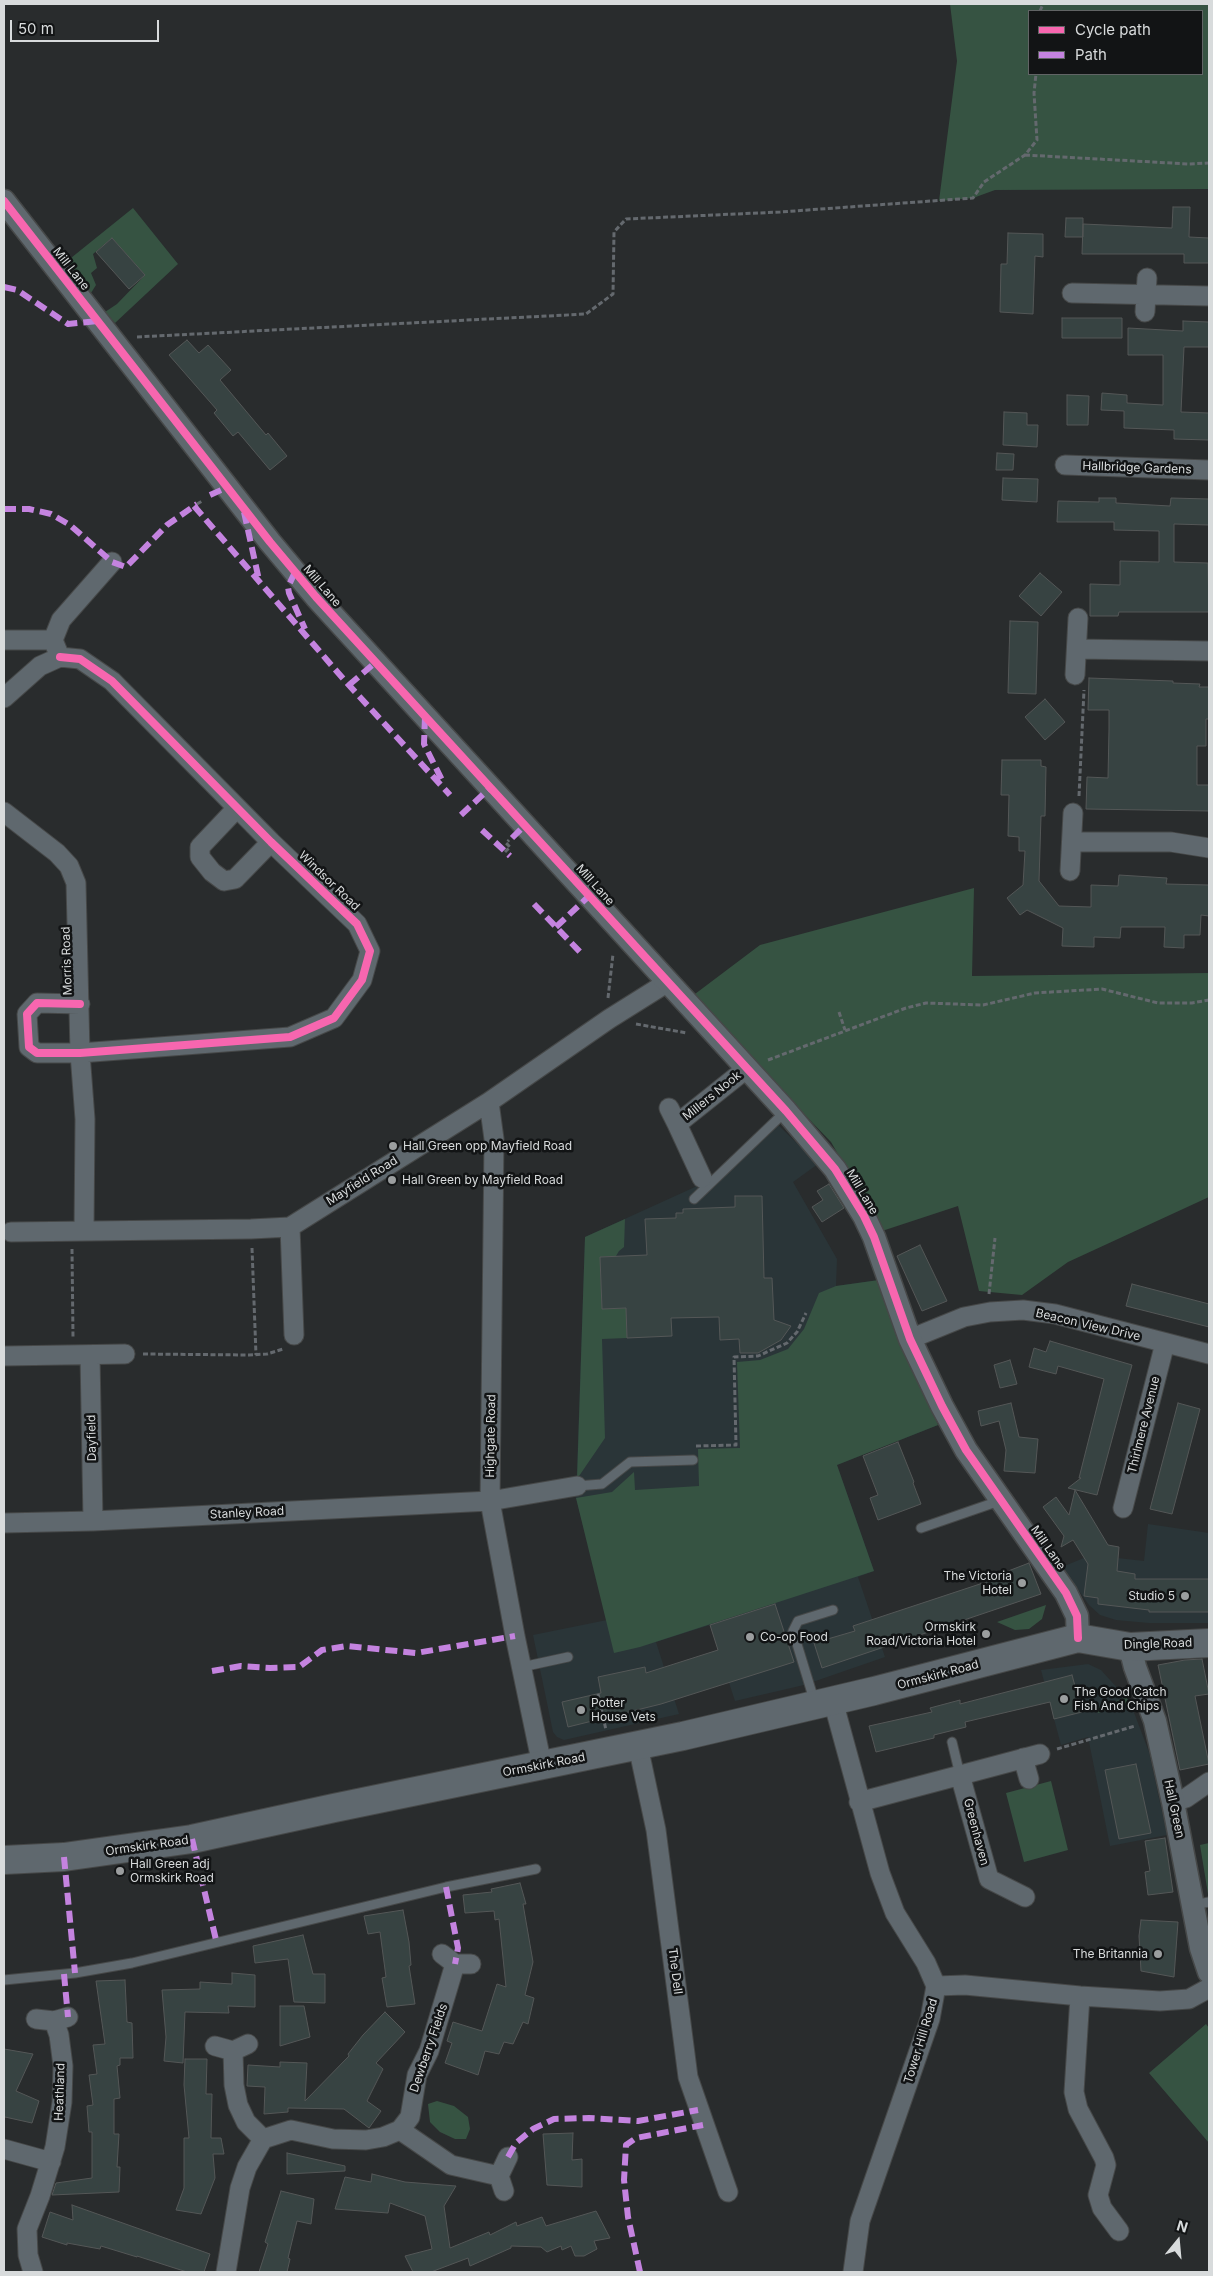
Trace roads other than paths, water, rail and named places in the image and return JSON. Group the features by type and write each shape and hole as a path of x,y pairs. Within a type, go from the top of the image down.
{"main road":[{"name":"Dingle Road","path":"1078,1638 1130,1648 1209,1643"},
{"name":"Ormskirk Road","path":"4,1860 64,1857 192,1839 611,1752 824,1704 1078,1638"}],"street":[{"name":"Mill Lane","path":"4,202 270,542 316,597 786,1111 835,1170 864,1216 874,1237 910,1339 966,1450 1066,1593 1077,1616 1078,1638"},
{"path":"1072,293 1209,296"},
{"name":"Hallbridge Gardens","path":"1065,465 1209,470"},
{"path":"4,698 56,649 62,620 112,562"},
{"path":"1076,675 1078,618"},
{"name":"Windsor Road","path":"4,640 56,649 80,659 112,681 237,808 357,924 370,951 362,980 334,1018 290,1037 80,1053 38,1053 29,1047 27,1014 37,1004 80,1004"},
{"path":"1077,649 1209,651"},
{"path":"237,808 200,847 200,857 212,872 224,881 235,879 272,842"},
{"name":"Morris Road","path":"4,812 57,853 70,866 76,883 80,1053 85,1118 78,1230"},
{"path":"1070,871 1073,813"},
{"path":"1072,842 1171,842 1209,848"},
{"name":"Mayfield Road","path":"11,1232 290,1227 489,1102 607,1021 668,982"},
{"name":"Millers Nook","path":"702,1178 673,1116 746,1069"},
{"name":"Highgate Road","path":"489,1102 494,1138 490,1501 542,1765"},
{"path":"290,1227 294,1335"},
{"name":"Beacon View Drive","path":"910,1339 964,1317 990,1312 1023,1310 1055,1314 1209,1354"},
{"name":"Thirlmere Avenue","path":"1123,1508 1165,1343"},
{"path":"4,1356 125,1354"},
{"name":"Dayfield","path":"82,1356 93,1521"},
{"name":"Stanley Road","path":"4,1523 93,1521 490,1501 577,1486"},
{"name":"Hall Green","path":"1130,1648 1155,1721 1173,1802 1201,1904 1200,1948 1209,1972"},
{"name":"Tower Hill Road","path":"824,1704 859,1802 880,1873 895,1912 926,1962 936,1986 930,2019 860,2221 853,2272"},
{"name":"The Dell","path":"638,1746 656,1830 688,2077 728,2192"},
{"path":"859,1802 1032,1756 1029,1779"},
{"name":"Greenhaven","path":"960,1775 989,1879 1025,1897"},
{"path":"1173,1802 1186,1798 1209,1782"},
{"name":"Dewberry Fields","path":"400,2130 410,2117 417,2075 432,2043 456,1961"},
{"path":"936,1986 965,1986 1130,2000 1189,1999 1209,1988"},
{"path":"1080,1996 1074,2092 1078,2109 1106,2165 1098,2195 1102,2208 1120,2231"},
{"name":"Heathland","path":"33,2272 28,2255 27,2228 51,2162 59,2128 63,2066 59,2035 53,2019"},
{"path":"232,2047 238,2105 246,2122 263,2139"},
{"path":"226,2272 240,2188 247,2167 263,2139 270,2135 291,2130 333,2138 366,2140 382,2137 400,2130 451,2165 501,2183 508,2157"},
{"path":"4,2149 51,2162"}],"lane":[{"path":"694,1199 786,1111"},
{"path":"577,1486 602,1484 630,1462 693,1460"},
{"path":"921,1528 1002,1500"},
{"path":"824,1704 793,1630 798,1621 833,1610"},
{"path":"522,1667 568,1657"},
{"path":"952,1742 960,1775"},
{"path":"4,1980 75,1973 132,1963 247,1937 365,1906 536,1869"}],"place":[{"name":"Hall Green opp Mayfield Road","path":"393,1146"},
{"name":"Hall Green by Mayfield Road","path":"392,1180"},
{"name":"The Victoria Hotel","path":"1022,1583"},
{"name":"Studio 5","path":"1185,1596"},
{"name":"Ormskirk Road/Victoria Hotel","path":"986,1634"},
{"name":"Co-op Food","path":"750,1637"},
{"name":"The Good Catch Fish And Chips","path":"1064,1699"},
{"name":"Potter House Vets","path":"581,1710"},
{"name":"Hall Green adj Ormskirk Road","path":"120,1871"},
{"name":"The Britannia","path":"1158,1954"}]}
